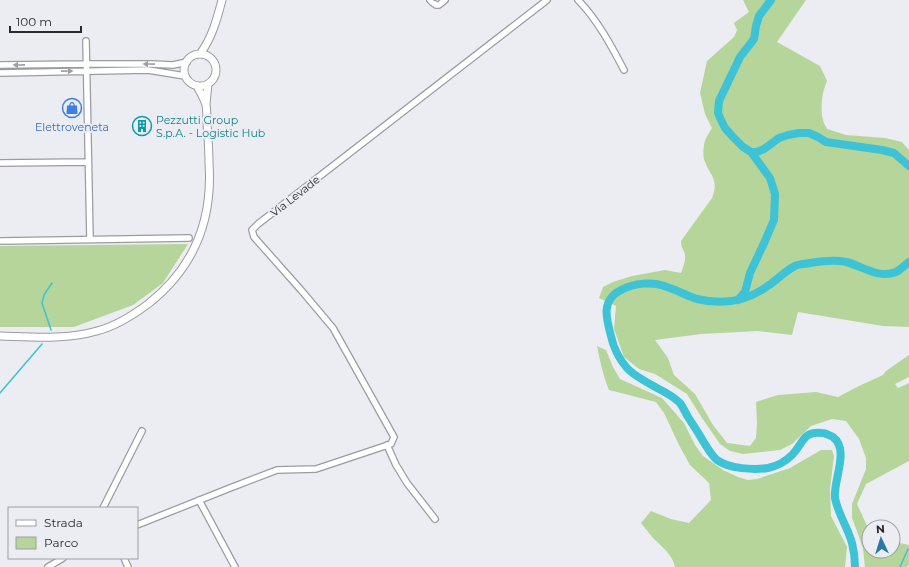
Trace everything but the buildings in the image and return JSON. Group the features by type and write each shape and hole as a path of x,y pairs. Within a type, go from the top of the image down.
{"main road":[{"path":"211,59 214,29 222,0"},
{"path":"200,54 214,29"},
{"path":"200,54 208,56 211,59 216,66 216,74 214,78 208,84 201,86 197,86 190,82 185,76 185,68 187,62 192,56 200,54"},
{"path":"0,336 49,338 76,336 98,331 135,314 166,288 180,272 199,239 207,209 210,173 206,106 208,84"},
{"path":"197,86 206,106"}],"street":[{"path":"430,0 436,5 439,5 445,0"},
{"name":"Via Levade","path":"387,445 391,444 394,437 334,328 254,237 252,230 548,0"},
{"path":"578,0 592,16 624,70"},
{"path":"86,41 90,239"},
{"path":"0,65 173,65 187,62"},
{"path":"0,73 148,70 185,76"},
{"path":"0,163 88,162"},
{"path":"0,241 188,238"},
{"path":"104,507 142,431"},
{"path":"138,525 277,470 316,469 387,445 396,465 407,483 435,519"},
{"path":"199,500 235,567"},
{"path":"48,567 61,559"}],"green space":[{"path":"743,0 806,0 777,42 820,66 827,81 823,95 822,115 827,129 846,135 885,138 902,142 909,150 909,327 883,326 798,312 792,335 758,331 701,334 655,340 668,358 674,375 695,394 713,425 727,443 750,446 756,438 756,402 778,395 816,392 838,397 883,375 886,371 909,355 909,377 895,384 898,388 909,383 909,461 866,484 857,504 864,519 861,519 861,543 852,518 852,504 866,469 866,458 859,439 846,421 832,419 811,426 792,444 780,450 743,454 730,451 720,444 687,394 655,374 639,369 624,357 614,329 616,306 599,298 603,287 632,276 665,270 681,273 685,254 681,241 712,198 715,186 703,154 705,141 712,128 705,114 700,93 707,61 734,37 737,30 734,23 749,12"},
{"path":"188,244 163,283 133,305 74,327 0,327 0,246"},
{"path":"597,346 606,350 620,379 662,398 684,423 695,445 703,456 723,470 738,477 748,480 757,479 790,468 821,450 832,450 834,456 830,489 831,516 847,547 845,567 675,567 669,555 641,523 651,511 671,519 689,523 711,500 709,483 690,465 664,413 656,402 609,390 603,373"},
{"path":"901,543 909,545 909,565 907,567 865,567 864,559 901,559"}],"waterway":[{"path":"771,0 759,16 754,39 740,57 719,101 718,113 725,128 743,147 751,152 757,152 764,149 779,138 788,135 809,133 826,142 894,153 909,166"},
{"path":"738,300 745,292 750,273 774,220 775,194 770,178 751,152"},
{"path":"855,567 852,543 838,510 835,498 841,457 838,443 833,437 823,433 811,434 804,439 790,457 778,465 768,468 742,468 722,463 711,453 680,403 669,394 637,376 624,364 613,344 607,316 608,304 610,299 615,294 621,290 638,284 650,283 662,285 697,299 716,302 735,300 753,295 772,283 788,270 798,265 824,261 837,261 846,262 877,273 889,274 896,272 909,262"},
{"path":"51,330 42,303 44,295 52,283"},
{"path":"0,393 42,344"},
{"path":"900,567 909,549"}],"place":[{"name":"Elettroveneta","path":"72,108"},
{"name":"Pezzutti Group S.p.A. - Logistic Hub","path":"142,126"}]}
